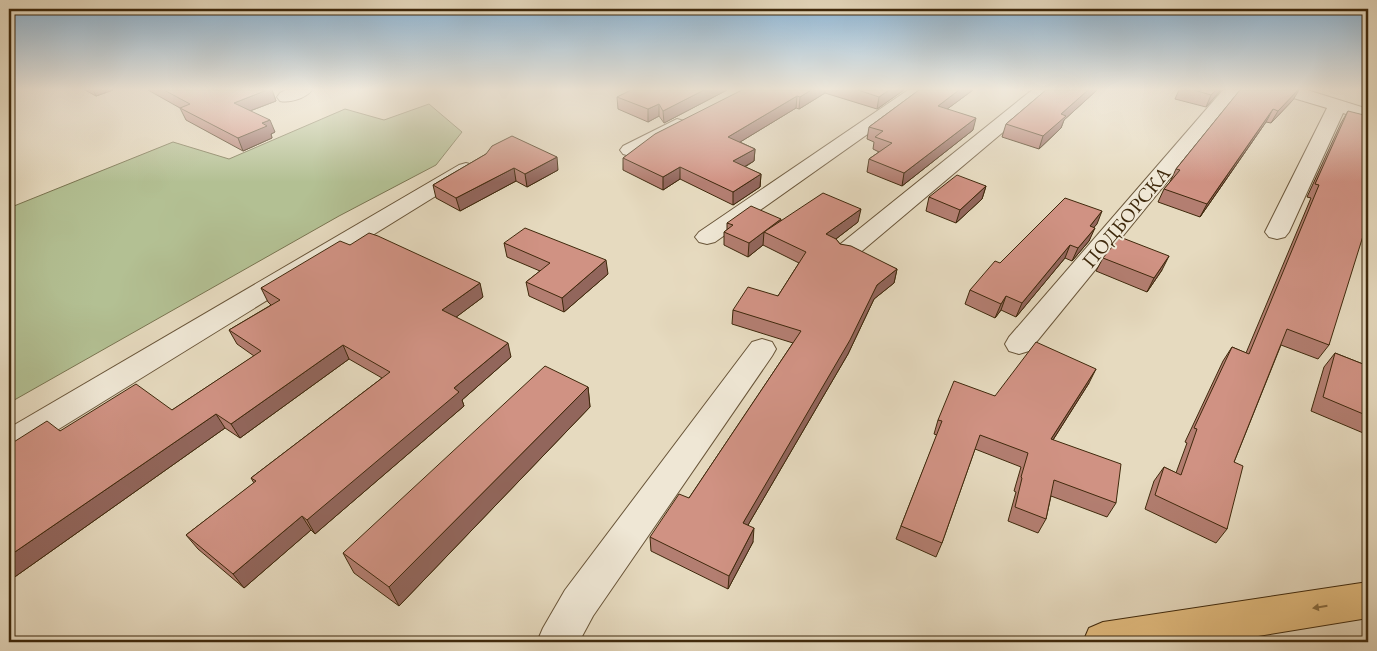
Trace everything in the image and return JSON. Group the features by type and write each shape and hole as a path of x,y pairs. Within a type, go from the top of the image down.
{"main road":[{"path":"1103,642 1368,600"}],"street":[{"path":"630,150 687,120"},
{"path":"707,237 877,120"},
{"path":"847,250 1007,120"},
{"name":"ПОДБОРСКА","path":"1019,344 1207,120"},
{"path":"1277,232 1330,120"},
{"path":"9,444 483,159"},
{"path":"557,642 578,603 762,349"}],"green space":[{"path":"319,120 448,120 462,132 436,165 339,216 9,403 9,208 173,142 229,159"}],"building":[{"path":"204,120 269,120 262,123 267,126 238,138"},
{"path":"682,120 756,120 728,137 755,149 733,161 761,174 733,192 680,167 663,177 623,158 655,134"},
{"path":"878,120 973,120 904,173 869,159 892,143 875,137 883,131 869,127"},
{"path":"1010,120 1061,120 1043,136 1006,124"},
{"path":"1215,120 1265,120 1207,204 1164,189 1180,170 1176,169"},
{"path":"1344,120 1368,120 1368,220 1329,345 1287,329 1234,462 1243,466 1227,529 1155,495 1164,467 1181,475 1197,429 1194,428 1232,347 1249,354 1319,185 1315,184"},
{"path":"512,136 557,157 525,174 514,168 456,198 433,185 486,154 492,146"},
{"path":"957,175 986,186 960,210 929,197"},
{"path":"823,193 861,209 826,234 836,239 840,244 851,246 897,269 877,285 850,340 743,523 754,528 729,576 650,537 679,494 689,498 801,331 733,310 748,287 778,296 806,252 764,232"},
{"path":"1065,198 1102,211 1090,226 1095,228 1078,248 1070,245 1022,303 1006,296 1001,304 970,290 995,261 1000,263"},
{"path":"751,206 781,219 749,243 724,232 733,225 727,223"},
{"path":"525,228 606,260 562,298 526,282 550,263 504,243"},
{"path":"369,233 480,283 442,310 508,343 454,388 459,392 307,520 302,516 233,574 186,535 256,481 251,478 390,372 343,345 231,424 216,414 9,556 9,445 47,421 60,431 136,384 172,410 261,351 229,330 280,300 261,288 340,241 350,245"},
{"path":"1120,237 1169,256 1154,278 1103,258"},
{"path":"1036,342 1096,369 1051,439 1121,464 1116,503 1054,480 1046,519 1015,507 1028,453 980,435 942,543 901,526 942,421 938,420 954,381 995,396"},
{"path":"1335,353 1368,366 1368,416 1323,397"},
{"path":"545,366 588,387 389,587 343,553"}]}
